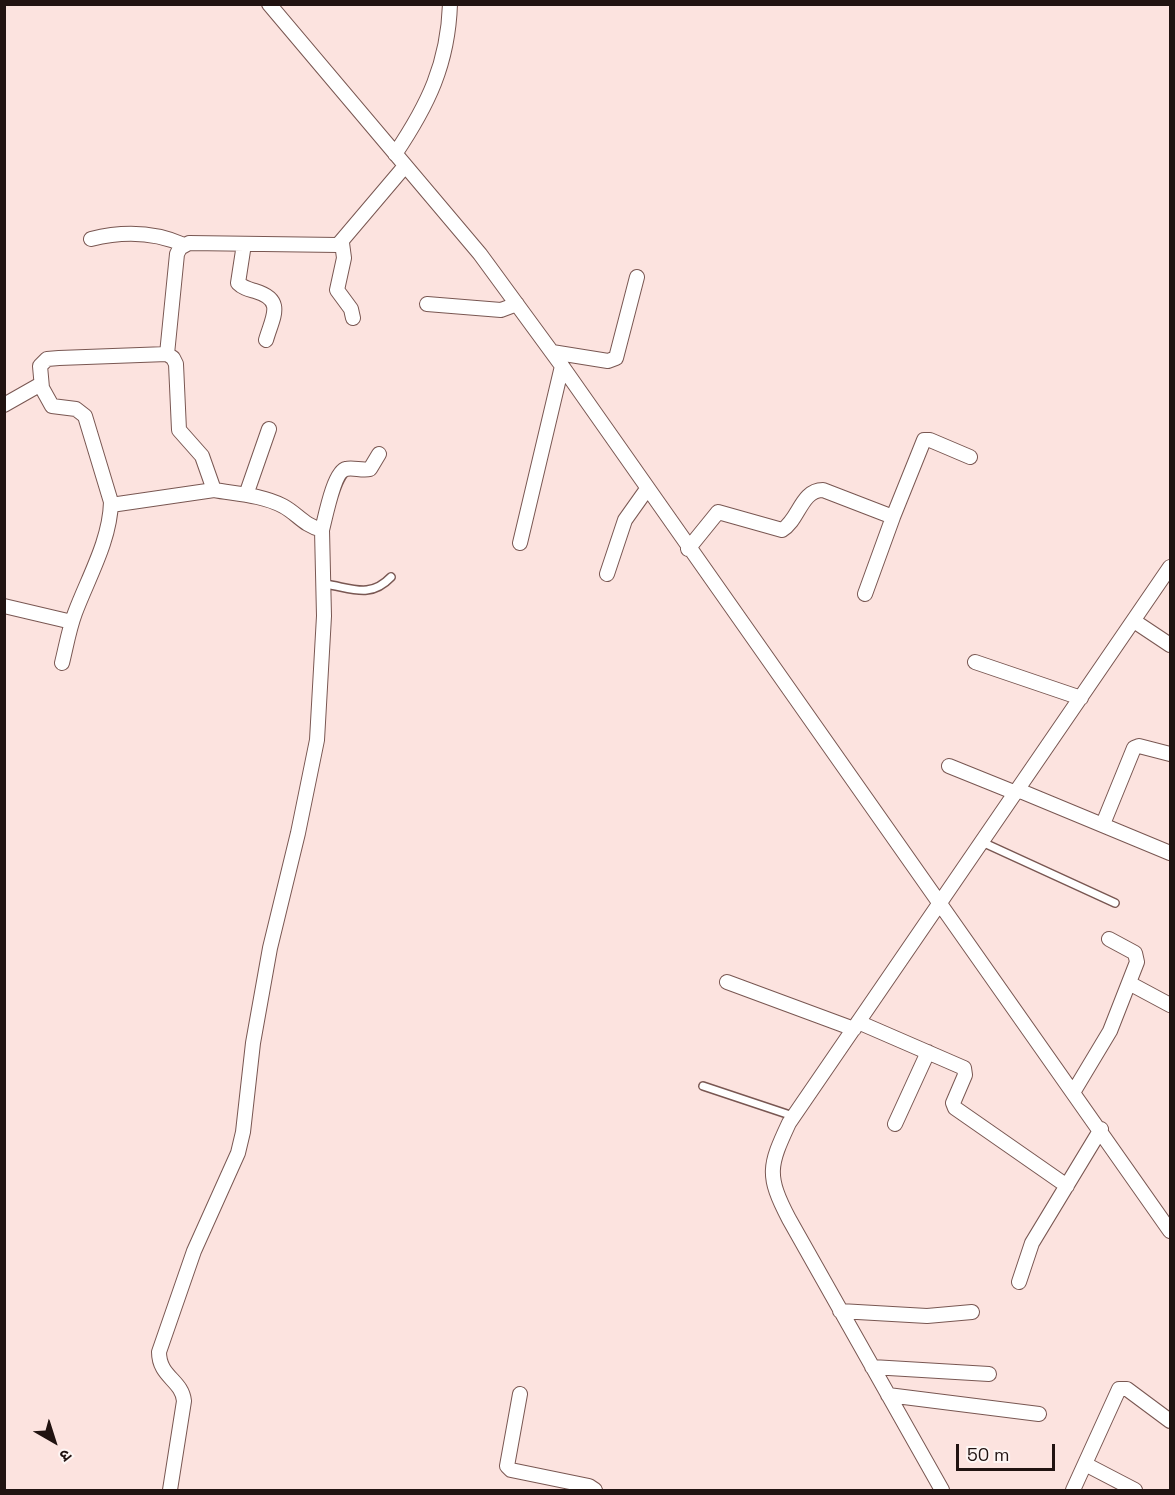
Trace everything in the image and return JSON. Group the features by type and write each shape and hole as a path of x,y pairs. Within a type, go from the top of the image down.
{"street":[{"path":"269,4 480,254 517,304 688,549 1074,1091 1170,1232"},
{"path":"395,154 414,126 445,57 450,4"},
{"path":"91,239 108,235 140,233 157,234 183,245 244,244 331,247 342,243 405,166"},
{"path":"342,243 344,258 337,290 351,309 354,318"},
{"path":"244,244 238,283 242,287 268,295 273,301 274,312 266,340"},
{"path":"167,354 177,254 183,245"},
{"path":"552,352 608,361 616,358 637,277"},
{"path":"427,304 501,310 517,304"},
{"path":"62,663 72,622 96,564 111,505 108,487 86,416 76,409 52,406 41,384 40,366 47,359 167,354 174,358 179,430 202,456 214,490"},
{"path":"520,543 562,366"},
{"path":"4,405 41,384"},
{"path":"246,495 269,429"},
{"path":"865,594 924,440 930,440 970,458"},
{"path":"170,1491 184,1401 181,1390 161,1366 159,1352 194,1251 238,1153 270,948 303,811 317,740 325,584 322,530 331,494 341,472 346,469 370,469 379,454"},
{"path":"608,574 622,527 647,489"},
{"path":"111,505 214,490 273,501 286,507 305,524 322,530"},
{"path":"688,549 718,512 782,530 788,526 807,497 816,490 823,490 893,516"},
{"path":"942,1491 789,1219 772,1184 772,1169 789,1115 940,904 982,842 1012,790 1076,696 1134,621 1170,567"},
{"path":"4,606 72,622"},
{"path":"1134,621 1170,645"},
{"path":"975,662 1076,696"},
{"path":"1103,824 1134,748 1139,746 1170,754"},
{"path":"950,766 1103,824 1170,853"},
{"path":"1074,1091 1110,1031 1129,983 1137,955 1108,939"},
{"path":"726,982 928,1052 966,1070 953,1102 955,1108 1067,1186"},
{"path":"1129,983 1170,1005"},
{"path":"895,1124 928,1052"},
{"path":"1019,1282 1032,1243 1101,1130"},
{"path":"840,1311 927,1316 972,1312"},
{"path":"872,1367 989,1374"},
{"path":"1074,1491 1121,1388 1126,1389 1170,1421"},
{"path":"520,1394 507,1462 509,1468 590,1486 595,1491"},
{"path":"888,1395 1039,1414"},
{"path":"1085,1464 1135,1491"}],"lane":[{"path":"325,584 371,591 382,586 391,577"},
{"path":"982,842 1115,903"},
{"path":"703,1086 789,1115"}]}
